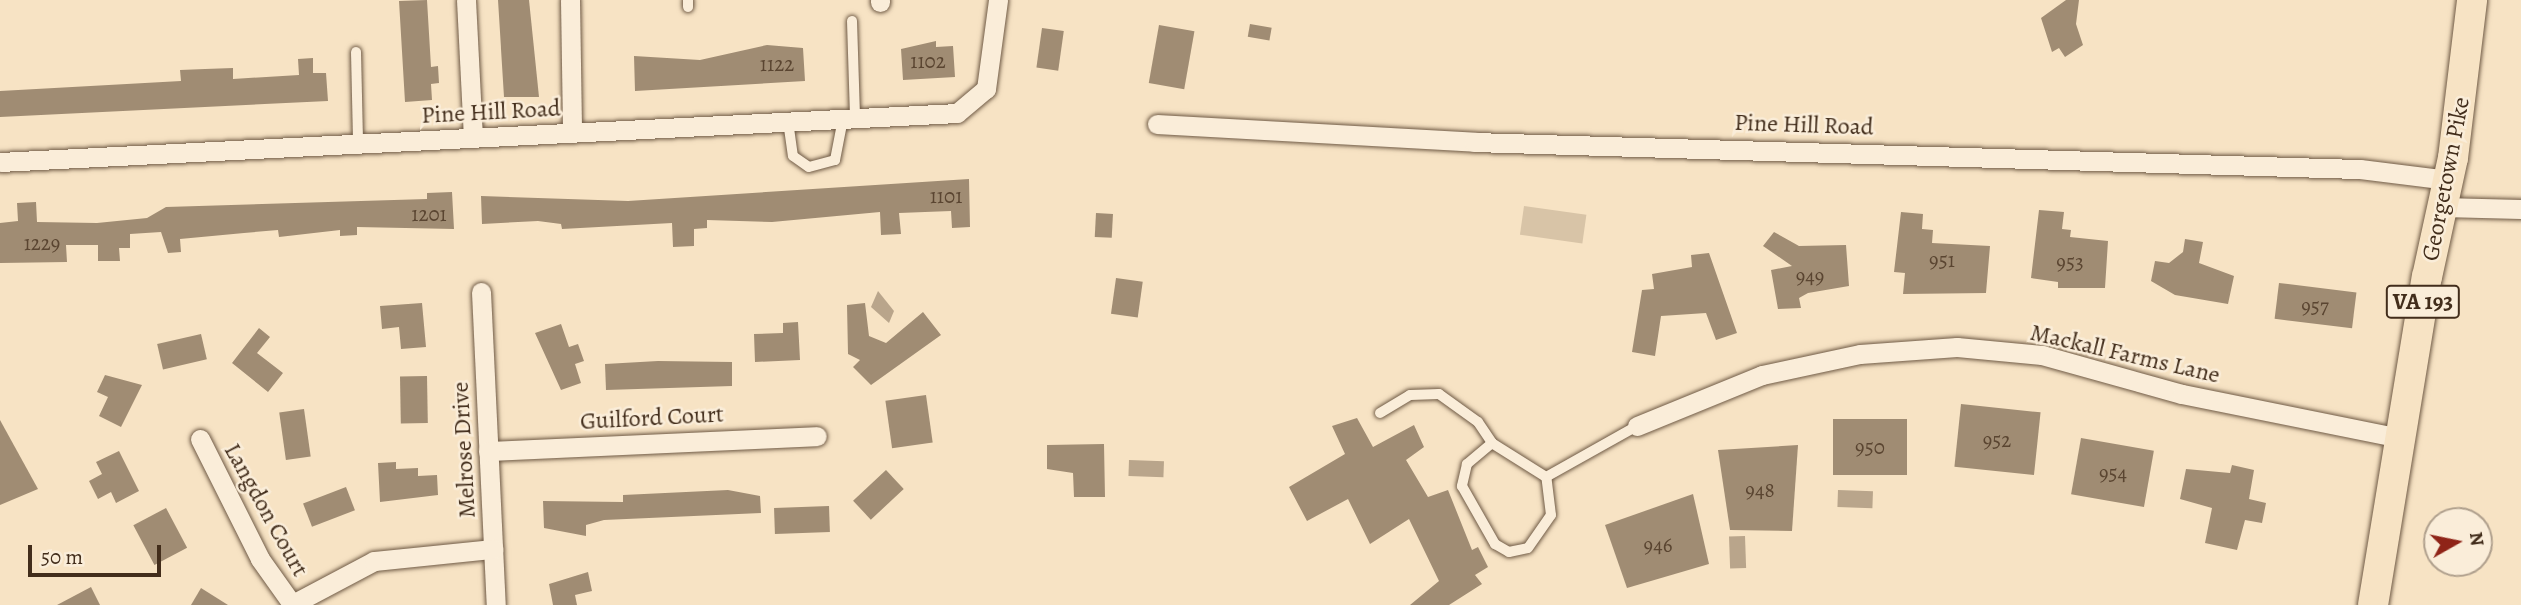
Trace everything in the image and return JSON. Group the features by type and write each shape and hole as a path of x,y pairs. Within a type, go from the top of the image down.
{"main road":[{"name":"Georgetown Pike","path":"2373,605 2400,438 2445,194 2472,0"}],"street":[{"path":"466,0 473,137"},
{"path":"570,0 572,133"},
{"name":"Pine Hill Road","path":"0,162 957,114 979,100 998,0"},
{"name":"Pine Hill Road","path":"1157,124 1474,142 2360,169 2445,194 2521,209"},
{"name":"Melrose Drive","path":"481,292 496,605"},
{"name":"Mackall Farms Lane","path":"1637,426 1762,375 1860,354 1957,347 2042,355 2182,394 2400,438"},
{"name":"Guilford Court","path":"488,450 817,436"},
{"name":"Langdon Court","path":"200,439 260,559 292,605"},
{"path":"292,605 374,561 493,550"}],"lane":[{"path":"788,121 793,156 809,167 835,160 849,118 852,21"},
{"path":"356,52 358,143"},
{"path":"1380,413 1410,395 1439,394 1472,415 1492,443 1546,477"},
{"path":"1546,477 1637,426"},
{"path":"1492,443 1467,464 1462,486 1495,544 1509,552 1542,536 1551,515 1546,477"}],"shaded area":[{"path":"1524,206 1586,215 1582,243 1520,235"},
{"path":"878,291 894,311 889,323 871,307"},
{"path":"1129,460 1164,461 1163,477 1128,476"},
{"path":"1838,490 1873,491 1872,508 1837,507"},
{"path":"1745,536 1746,568 1730,569 1729,537"}],"building":[{"path":"427,0 431,67 438,66 439,83 431,84 432,100 405,102 399,1"},
{"path":"498,0 529,0 539,97 504,97"},
{"path":"2066,0 2079,0 2076,24 2083,45 2065,57 2059,48 2052,52 2041,18"},
{"path":"1250,24 1272,28 1269,41 1248,37"},
{"path":"1159,25 1194,31 1184,89 1149,83"},
{"path":"1042,28 1064,31 1058,71 1036,68"},
{"path":"936,41 936,47 953,46 955,77 903,80 901,49"},
{"path":"767,45 803,48 805,81 635,91 634,56 700,60"},
{"path":"313,58 313,73 326,73 328,101 0,117 0,91 181,81 180,70 233,68 233,79 299,75 298,59"},
{"path":"969,179 970,227 952,228 951,211 899,213 901,234 881,235 880,212 772,222 707,220 707,228 694,229 694,246 673,247 672,223 562,229 561,224 538,221 482,224 481,196 628,201"},
{"path":"452,192 454,229 357,227 357,235 340,236 340,230 279,237 278,230 180,239 181,252 168,253 161,232 130,234 130,248 119,248 120,261 98,261 98,245 66,245 67,262 0,263 0,223 18,221 17,203 36,202 37,222 97,223 147,218 166,207 427,199 427,193"},
{"path":"2039,210 2064,212 2062,229 2071,230 2070,237 2108,241 2105,288 2058,288 2058,282 2031,278"},
{"path":"1901,212 1923,214 1922,229 1933,230 1932,243 1990,246 1986,293 1903,294 1905,273 1894,272"},
{"path":"1096,213 1113,214 1112,238 1095,237"},
{"path":"1774,232 1799,246 1846,245 1849,286 1808,293 1799,298 1801,308 1778,309 1771,270 1792,266 1763,246"},
{"path":"2185,239 2203,242 2199,263 2234,276 2228,304 2175,295 2151,281 2155,261 2169,263 2183,252"},
{"path":"1709,253 1737,333 1716,340 1706,313 1661,316 1655,356 1632,352 1642,290 1654,289 1652,274 1692,267 1691,255"},
{"path":"1116,278 1143,282 1138,317 1111,314"},
{"path":"2279,283 2356,293 2352,328 2275,319"},
{"path":"422,303 426,347 401,349 399,327 382,329 380,306"},
{"path":"865,303 869,336 886,343 923,312 941,335 871,385 853,367 860,360 848,354 847,305"},
{"path":"798,322 800,360 755,362 754,334 783,333 783,323"},
{"path":"561,324 569,347 578,344 584,361 575,364 581,383 561,390 535,333"},
{"path":"259,328 270,337 257,353 283,373 268,392 232,363"},
{"path":"201,334 207,359 163,369 157,344"},
{"path":"658,361 732,362 732,386 606,390 605,364"},
{"path":"105,375 142,385 121,427 99,416 108,397 97,392"},
{"path":"400,376 427,376 428,423 401,423"},
{"path":"926,395 933,443 892,448 885,401"},
{"path":"1961,404 2041,412 2034,475 1954,467"},
{"path":"304,409 311,457 286,460 279,412"},
{"path":"1357,418 1373,447 1414,425 1424,447 1406,460 1428,497 1448,490 1472,550 1478,547 1488,567 1475,575 1482,584 1449,605 1410,605 1439,581 1409,519 1370,544 1348,499 1307,521 1289,487 1345,454 1332,426"},
{"path":"1833,419 1907,419 1907,475 1833,475"},
{"path":"0,420 38,489 0,505"},
{"path":"2081,438 2154,451 2144,507 2071,494"},
{"path":"1104,444 1105,497 1074,497 1073,473 1047,469 1047,445"},
{"path":"1798,445 1792,531 1730,530 1718,450"},
{"path":"119,451 139,491 116,503 111,492 98,499 89,481 102,474 96,462"},
{"path":"396,462 396,469 418,468 418,476 437,475 438,495 380,502 378,463"},
{"path":"2232,465 2254,470 2249,499 2266,503 2262,523 2245,520 2237,550 2205,543 2212,508 2180,499 2186,469 2230,473"},
{"path":"886,470 904,489 871,520 853,501"},
{"path":"346,487 355,510 312,527 303,503"},
{"path":"728,490 760,496 761,513 604,520 586,525 586,536 544,528 543,501 623,502 623,495"},
{"path":"1693,494 1709,564 1627,588 1605,525"},
{"path":"829,506 830,532 775,534 774,508"},
{"path":"166,508 187,548 154,565 133,525"},
{"path":"588,572 592,591 575,595 577,605 553,605 549,584"},
{"path":"91,587 100,605 57,605"},
{"path":"201,588 228,605 191,605"}]}
